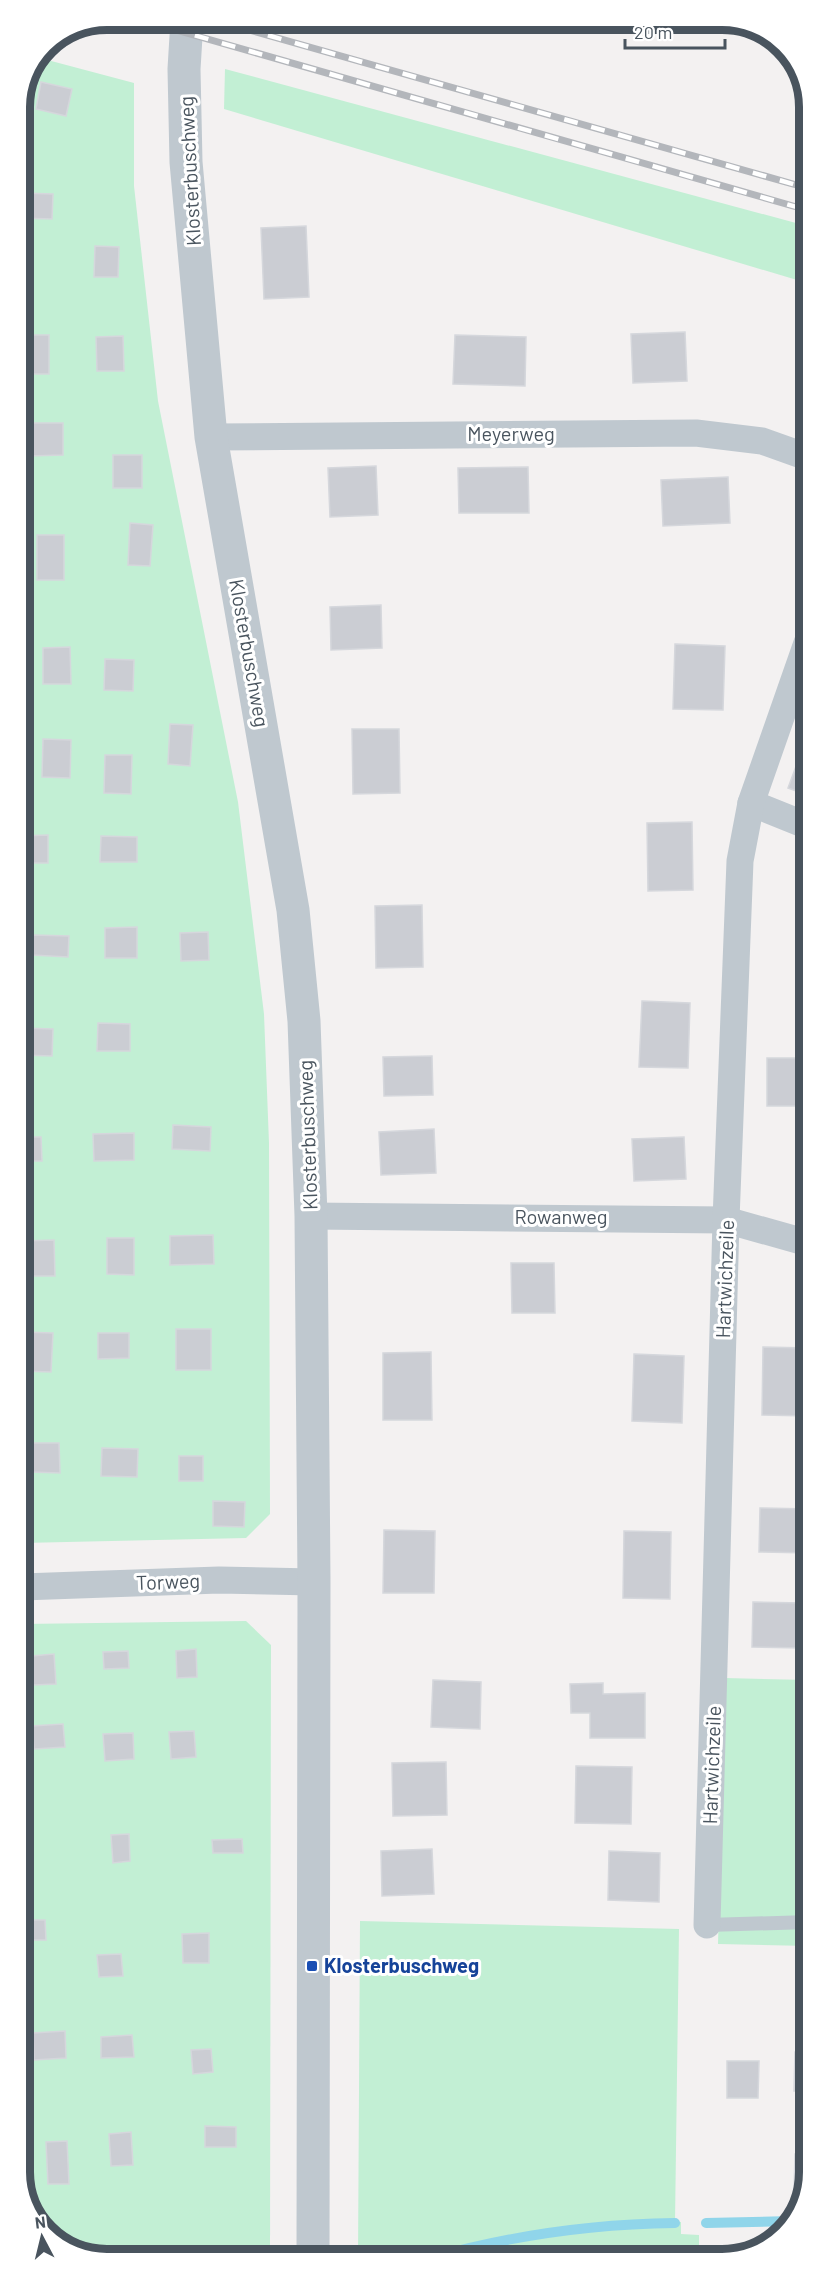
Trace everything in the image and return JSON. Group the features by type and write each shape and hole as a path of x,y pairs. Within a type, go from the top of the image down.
{"street":[{"name":"Klosterbuschweg","path":"186,30 184,69 186,162 211,437 293,910 304,1021 311,1216 315,1582 313,2249"},
{"name":"Meyerweg","path":"211,437 696,433 762,441 799,455"},
{"name":"Hartwichzeile","path":"707,1925 726,1220 740,861 751,803 799,666"},
{"path":"751,803 799,823"},
{"name":"Rowanweg","path":"311,1216 726,1220 799,1240"},
{"name":"Torweg","path":"30,1587 219,1580 315,1582"}],"lane":[{"path":"707,1925 799,1922"}],"green space":[{"path":"46,60 134,83 134,186 158,401 238,802 264,1014 269,1143 270,1514 246,1538 30,1543 30,102 38,73"},
{"path":"225,69 799,224 799,281 224,109"},
{"path":"246,1621 271,1645 270,2249 102,2249 77,2243 72,2240 72,2207 38,2207 30,2172 30,1624"},
{"path":"725,1678 799,1680 799,1946 718,1944"},
{"path":"360,1921 679,1929 675,2222 681,2222 681,2234 699,2235 699,2249 358,2249"}],"building":[{"path":"41,82 72,89 66,116 36,109"},
{"path":"30,193 53,194 52,219 30,218"},
{"path":"306,226 309,297 264,299 261,228"},
{"path":"95,246 119,247 118,277 94,277"},
{"path":"685,332 687,381 633,383 631,334"},
{"path":"30,335 49,335 49,374 30,374"},
{"path":"455,335 526,337 525,386 453,384"},
{"path":"123,336 124,371 97,371 96,337"},
{"path":"30,423 63,423 63,455 30,456"},
{"path":"113,455 142,455 142,488 113,488"},
{"path":"376,466 378,515 330,517 328,468"},
{"path":"528,467 529,513 459,513 458,468"},
{"path":"728,477 730,523 663,526 661,480"},
{"path":"130,523 153,525 150,566 128,565"},
{"path":"37,535 64,535 64,580 37,580"},
{"path":"381,605 382,648 331,650 330,607"},
{"path":"675,644 725,646 723,710 673,709"},
{"path":"70,647 71,684 43,684 43,648"},
{"path":"105,659 134,660 133,691 104,690"},
{"path":"170,724 193,725 190,766 168,764"},
{"path":"352,729 399,729 400,793 353,794"},
{"path":"43,739 71,740 70,778 42,777"},
{"path":"105,755 132,755 131,794 104,793"},
{"path":"799,758 799,792 788,788"},
{"path":"692,822 693,890 648,891 647,823"},
{"path":"48,835 48,863 30,863 30,836"},
{"path":"101,836 137,837 137,862 100,862"},
{"path":"422,905 423,967 376,968 375,906"},
{"path":"137,927 137,958 105,958 105,928"},
{"path":"208,932 209,960 181,961 180,933"},
{"path":"33,935 69,936 68,957 32,955"},
{"path":"642,1001 690,1003 688,1068 639,1067"},
{"path":"98,1023 130,1024 130,1051 97,1051"},
{"path":"30,1028 53,1029 52,1056 30,1055"},
{"path":"432,1056 433,1095 384,1096 383,1057"},
{"path":"767,1058 799,1058 799,1106 767,1106"},
{"path":"173,1125 211,1127 210,1151 172,1149"},
{"path":"434,1129 436,1173 381,1175 379,1132"},
{"path":"134,1133 134,1160 94,1161 93,1134"},
{"path":"30,1137 41,1137 42,1161 30,1161"},
{"path":"684,1137 686,1179 634,1181 632,1139"},
{"path":"213,1235 214,1264 170,1265 170,1236"},
{"path":"107,1238 134,1238 134,1275 107,1274"},
{"path":"54,1240 55,1276 30,1276 30,1241"},
{"path":"511,1263 554,1263 555,1313 512,1313"},
{"path":"176,1329 211,1329 211,1370 176,1370"},
{"path":"30,1332 53,1333 51,1372 30,1371"},
{"path":"98,1333 129,1333 129,1358 98,1359"},
{"path":"763,1347 799,1348 799,1416 762,1415"},
{"path":"431,1352 432,1420 383,1420 383,1353"},
{"path":"634,1354 684,1356 682,1423 632,1421"},
{"path":"30,1443 59,1443 60,1473 30,1472"},
{"path":"102,1448 138,1449 137,1477 101,1476"},
{"path":"179,1456 203,1456 203,1481 179,1481"},
{"path":"213,1501 245,1502 244,1527 213,1526"},
{"path":"760,1508 799,1509 799,1553 759,1552"},
{"path":"384,1530 435,1531 434,1593 383,1593"},
{"path":"624,1531 671,1532 670,1599 623,1598"},
{"path":"753,1602 799,1603 799,1648 752,1647"},
{"path":"196,1649 197,1677 177,1678 176,1651"},
{"path":"128,1651 129,1668 104,1669 103,1652"},
{"path":"54,1654 56,1684 33,1685 32,1656"},
{"path":"433,1680 481,1682 480,1729 431,1727"},
{"path":"603,1683 603,1694 645,1693 645,1738 590,1738 590,1713 571,1713 570,1684"},
{"path":"63,1724 65,1747 34,1749 32,1726"},
{"path":"194,1731 196,1757 171,1759 169,1732"},
{"path":"133,1733 134,1759 105,1761 103,1734"},
{"path":"446,1762 447,1815 393,1816 392,1763"},
{"path":"576,1766 632,1767 631,1824 575,1823"},
{"path":"129,1834 130,1861 113,1863 111,1835"},
{"path":"242,1839 243,1853 213,1853 212,1840"},
{"path":"432,1849 434,1894 382,1896 381,1851"},
{"path":"609,1851 660,1853 659,1902 608,1900"},
{"path":"30,1920 45,1920 46,1940 30,1940"},
{"path":"209,1933 209,1963 183,1963 182,1934"},
{"path":"121,1954 123,1976 99,1977 97,1955"},
{"path":"65,2031 66,2058 34,2060 33,2033"},
{"path":"132,2035 134,2057 101,2058 101,2037"},
{"path":"211,2049 213,2072 193,2074 191,2050"},
{"path":"795,2052 799,2052 799,2091 794,2091"},
{"path":"727,2061 759,2061 758,2098 727,2098"},
{"path":"205,2126 236,2127 236,2147 205,2147"},
{"path":"131,2132 133,2165 111,2166 109,2134"},
{"path":"67,2141 69,2184 48,2184 46,2142"},
{"path":"795,2154 799,2154 798,2187 796,2193 794,2193"}],"waterway":[{"path":"706,2223 781,2221"},
{"path":"465,2249 582,2229 675,2223"}],"railway":[{"path":"176,30 799,208"},
{"path":"249,30 799,186"}],"place":[{"name":"Klosterbuschweg","path":"312,1966"}]}
